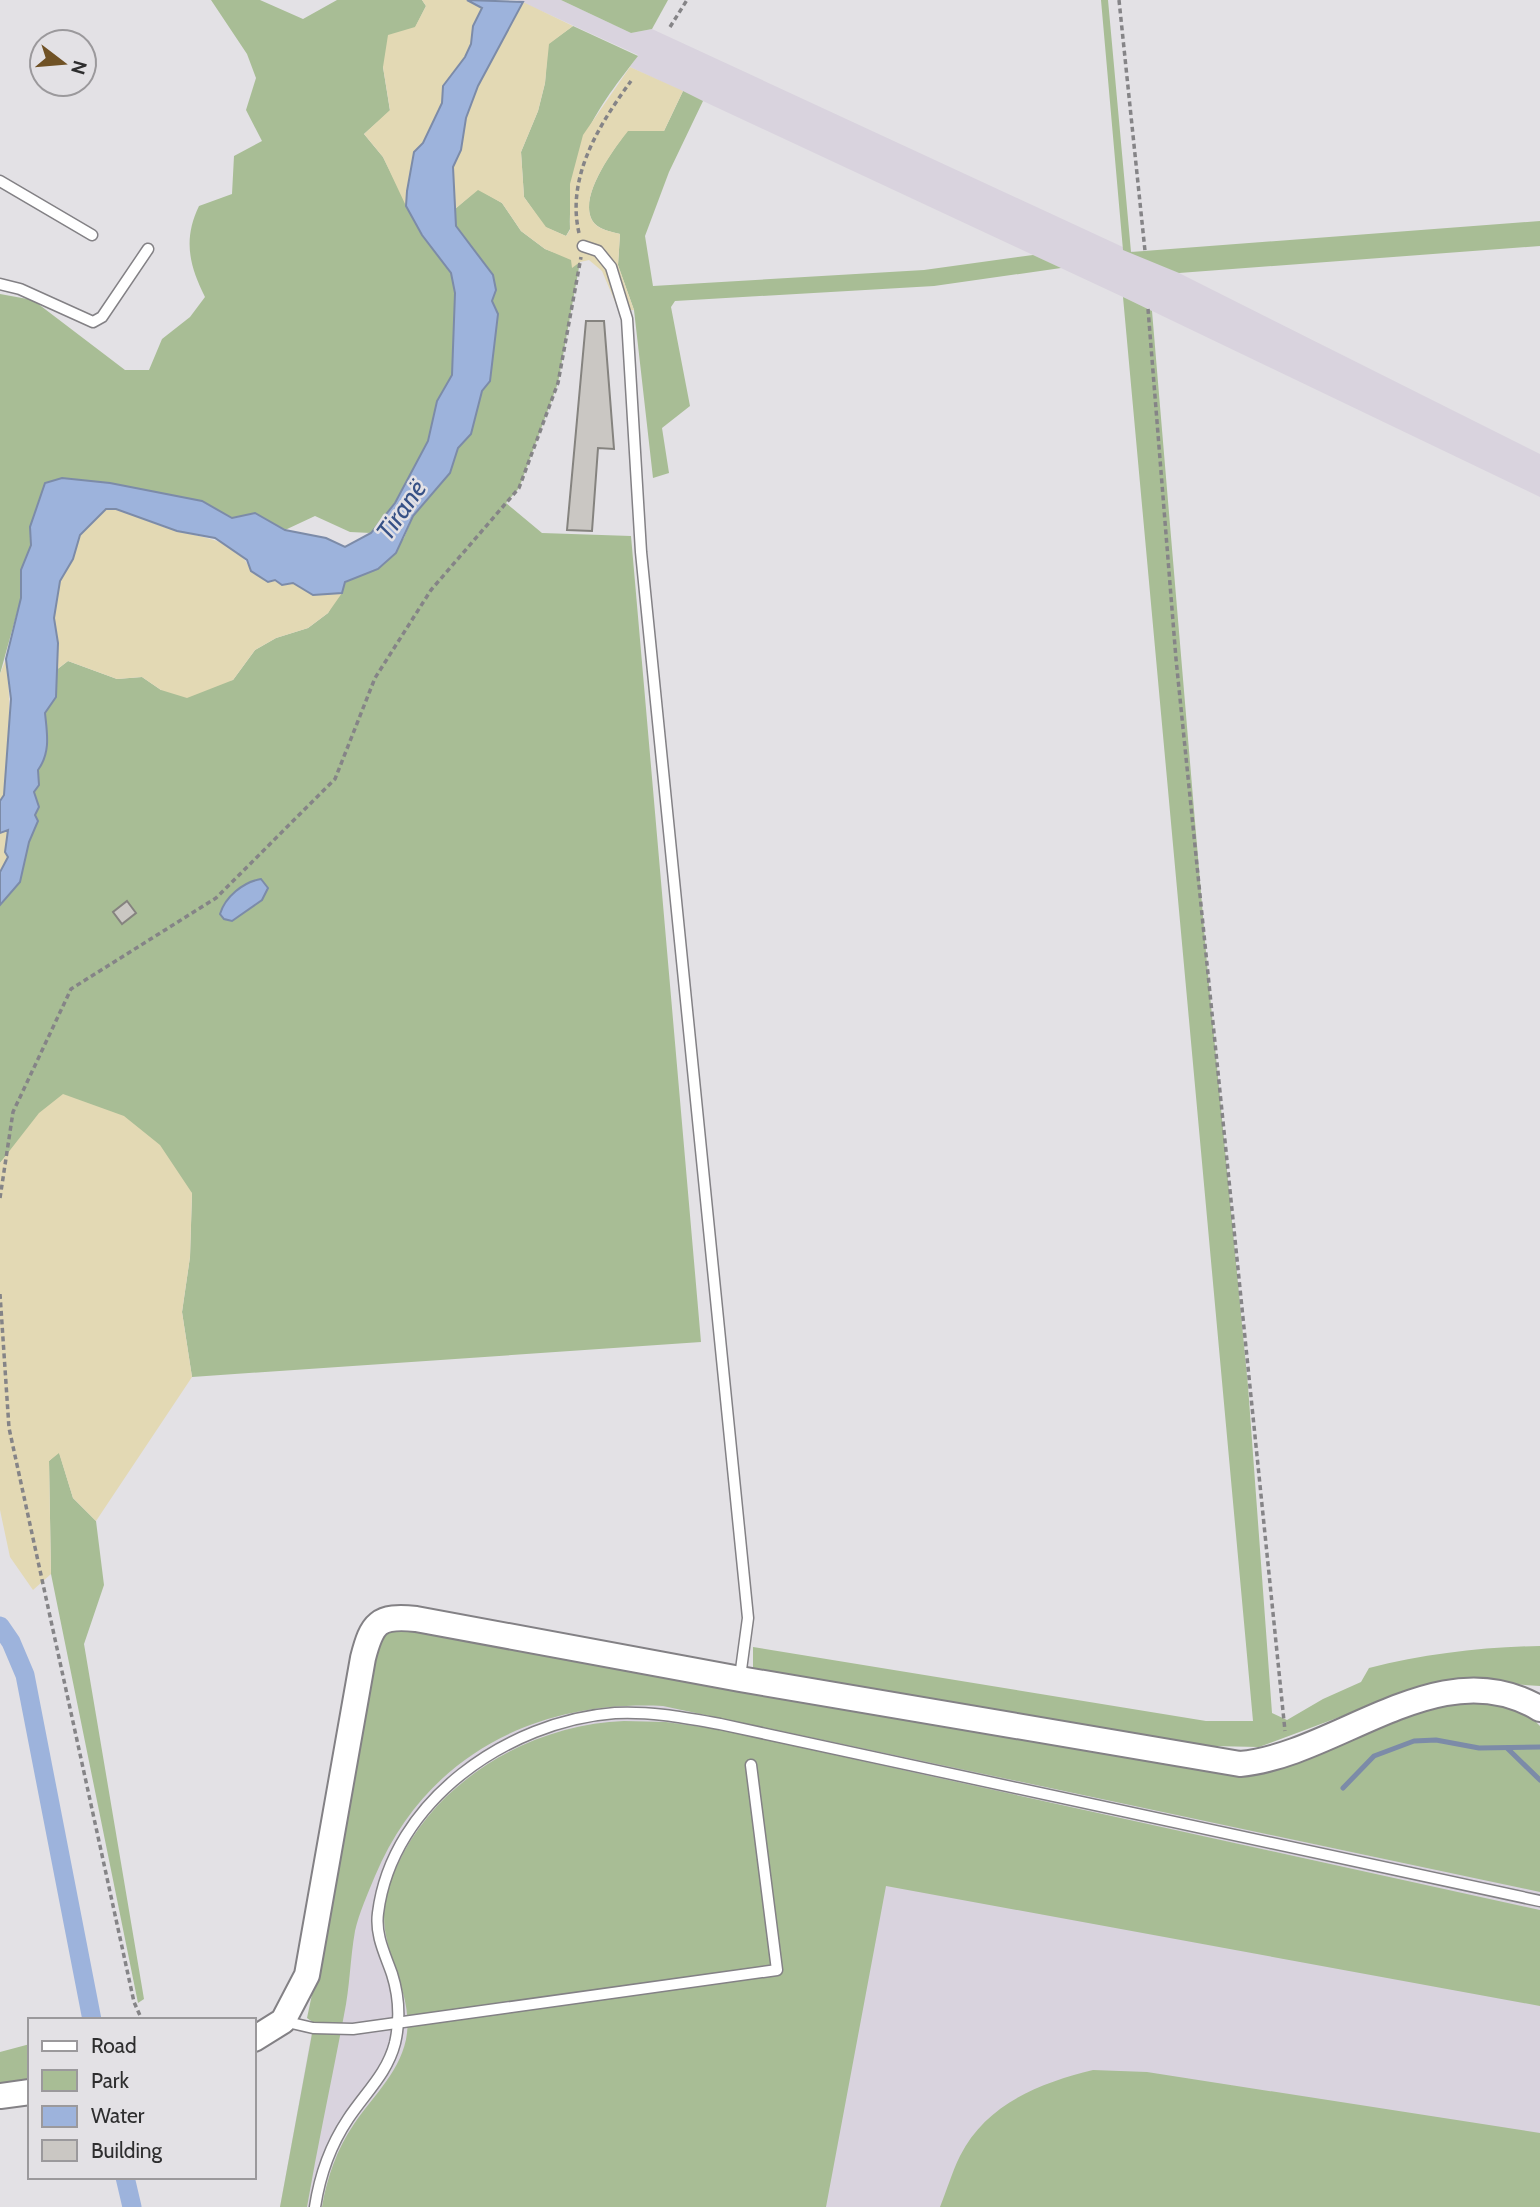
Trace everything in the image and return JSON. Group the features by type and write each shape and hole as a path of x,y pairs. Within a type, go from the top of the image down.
{"street":[{"path":"256,2038 283,2021 302,1987 314,1945 363,1658 369,1634 380,1620 395,1617 416,1619 1211,1761 1253,1763 1293,1753 1420,1699 1469,1691 1533,1704"},
{"path":"0,2096 28,2092"}],"lane":[{"path":"0,181 92,235"},
{"path":"583,246 598,251 611,267 627,319 641,552 748,1618 740,1679"},
{"path":"0,284 20,289 93,322 102,317 148,249"},
{"path":"315,2207 325,2162 350,2116 388,2065 399,2021 393,1977 379,1937 377,1917 388,1869 413,1824 451,1783 510,1742 547,1727 616,1713 675,1717 720,1724 1540,1901"},
{"path":"283,2021 313,2028 353,2029 777,1970 751,1765"}],"path":[{"path":"670,27 687,0"},
{"path":"1119,0 1145,251"},
{"path":"0,1198 13,1112 71,989 216,898 335,779 375,678 431,590 519,488 558,383 583,246 575,213 577,183 593,141 610,109 631,81"},
{"path":"1148,309 1176,659 1284,1728 1293,1753"},
{"path":"0,1294 9,1428 128,1975 141,2018"}],"shaded area":[{"path":"517,0 561,0 631,33 652,29 1179,273 1540,454 1540,497 1123,297 630,67 638,55"},
{"path":"384,1635 1540,1843 1540,2207 280,2207"}],"green space":[{"path":"211,0 260,0 303,19 337,0 422,0 426,6 415,28 383,67 390,111 364,134 383,157 422,235 451,273 455,293 452,375 437,401 428,441 395,503 371,533 350,532 315,516 285,530 255,513 232,518 202,501 62,478 30,527 31,545 21,570 21,598 0,674 0,294 33,300 125,370 149,370 162,339 190,317 205,297 195,274 190,252 194,218 199,206 232,194 234,156 262,141 246,110 256,78 247,54"},
{"path":"561,0 668,0 652,29 631,33"},
{"path":"1101,0 1108,0 1131,252 1540,221 1540,246 1179,273 1123,250"},
{"path":"573,26 638,56 607,98 586,136 574,177 570,229 566,236 545,227 524,197 521,152 538,111 545,83 548,44"},
{"path":"683,91 703,101 669,172 645,236 653,286 924,270 1033,255 1061,268 934,286 675,301 671,307 690,406 662,428 669,473 653,478 634,310 618,265 620,234 595,224 590,214 589,202 598,176 628,130 664,131"},
{"path":"478,189 502,203 521,231 545,249 580,262 558,383 519,488 506,503 542,533 631,536 701,1342 192,1377 182,1312 190,1257 192,1193 20,1139 0,1163 0,905 20,882 29,842 38,822 35,815 39,807 34,792 39,785 38,770 46,749 45,713 56,697 55,671 68,661 117,679 142,677 161,690 233,680 255,650 276,638 308,628 328,613 345,582 378,569 404,538 413,516 450,473 458,448 471,434 482,391 490,381 498,314 492,301 493,279 456,226 455,209"},
{"path":"1123,297 1152,311 1207,964 1248,1386 1272,1713 1287,1720 1323,1699 1361,1682 1369,1668 1454,1652 1540,1646 1540,1686 1468,1681 1428,1684 1259,1747 1211,1746 774,1675 753,1668 753,1647 1206,1721 1253,1721"},
{"path":"59,1452 73,1498 96,1521 104,1585 84,1644 144,1999 138,2003 51,1574 49,1461"},
{"path":"399,1626 1221,1772 1386,1718 1452,1701 1484,1702 1529,1715 1540,1726 1540,1892 663,1706 616,1707 572,1713 530,1725 490,1743 455,1767 424,1798 397,1834 375,1876 355,1931 346,2004 307,2207 280,2207 314,2023 307,2018 380,1633"},
{"path":"624,1721 666,1722 716,1729 1540,1910 1540,2006 886,1886 826,2207 322,2207 330,2174 343,2143 386,2082 404,2046 407,2033 405,2002 388,1944 384,1908 398,1864 415,1834 437,1806 463,1782 491,1762 523,1745 556,1733"},
{"path":"28,2045 28,2080 0,2084 0,2052"},
{"path":"1093,2070 1147,2072 1540,2133 1540,2207 940,2207 960,2156 984,2122 1016,2098 1034,2089"}],"sand":[{"path":"422,0 467,0 483,8 473,26 471,44 465,57 444,86 442,103 423,143 414,152 406,206 383,157 364,134 390,110 383,67 388,35 415,27 426,6"},
{"path":"523,2 573,26 549,44 545,83 538,111 521,152 524,197 546,227 566,236 570,230 570,184 583,135 630,67 683,91 664,131 628,131 598,176 589,202 590,214 595,224 620,234 618,265 634,310 619,311 602,271 589,260 572,268 571,260 545,249 521,231 502,203 478,190 455,209 453,167 461,150 466,118 478,86"},
{"path":"106,509 116,509 162,526 221,542 238,553 251,571 283,585 293,583 313,595 342,593 328,613 308,628 276,638 255,650 233,680 187,698 161,690 142,677 117,679 68,661 55,671 58,643 54,618 60,581 73,559 80,535"},
{"path":"6,659 9,727 4,795 0,801 0,674"},
{"path":"8,830 5,852 8,856 0,872 0,833"},
{"path":"63,1094 124,1116 160,1145 192,1193 190,1257 182,1312 192,1377 96,1521 73,1498 59,1453 49,1461 51,1574 33,1590 10,1557 0,1510 0,1163 39,1113"}],"water":[{"name":"Tiranë","path":"467,0 523,2 478,86 466,118 461,150 453,167 456,226 493,275 496,290 492,301 498,314 490,381 482,391 471,434 458,448 450,473 413,516 396,553 378,569 345,582 342,593 313,595 293,583 282,585 275,580 268,582 251,571 247,560 215,538 177,531 116,509 106,509 80,535 73,559 60,581 54,618 58,643 56,697 45,713 46,749 38,770 39,785 34,792 39,807 35,815 38,821 29,842 20,882 0,905 0,872 8,857 5,852 8,830 0,833 0,801 4,795 11,699 6,659 21,598 21,570 31,545 30,527 45,483 62,478 110,483 202,501 232,518 255,513 285,530 326,538 345,547 371,533 395,503 428,441 437,401 452,375 455,293 451,273 422,235 406,206 407,191 414,152 423,143 442,103 443,86 465,57 471,44 473,26 482,8"},
{"path":"261,879 268,888 262,900 232,921 224,919 220,914 230,896 248,883"}],"building":[{"path":"586,321 604,321 614,449 598,448 592,531 567,530"},
{"path":"127,901 136,913 122,924 113,912"}],"waterway":[{"path":"0,1626 11,1642 25,1675 92,2018"},
{"path":"1343,1788 1374,1756 1414,1741 1436,1740 1479,1748 1540,1747"},
{"path":"1507,1748 1540,1780"},
{"path":"125,2179 132,2207"}]}
